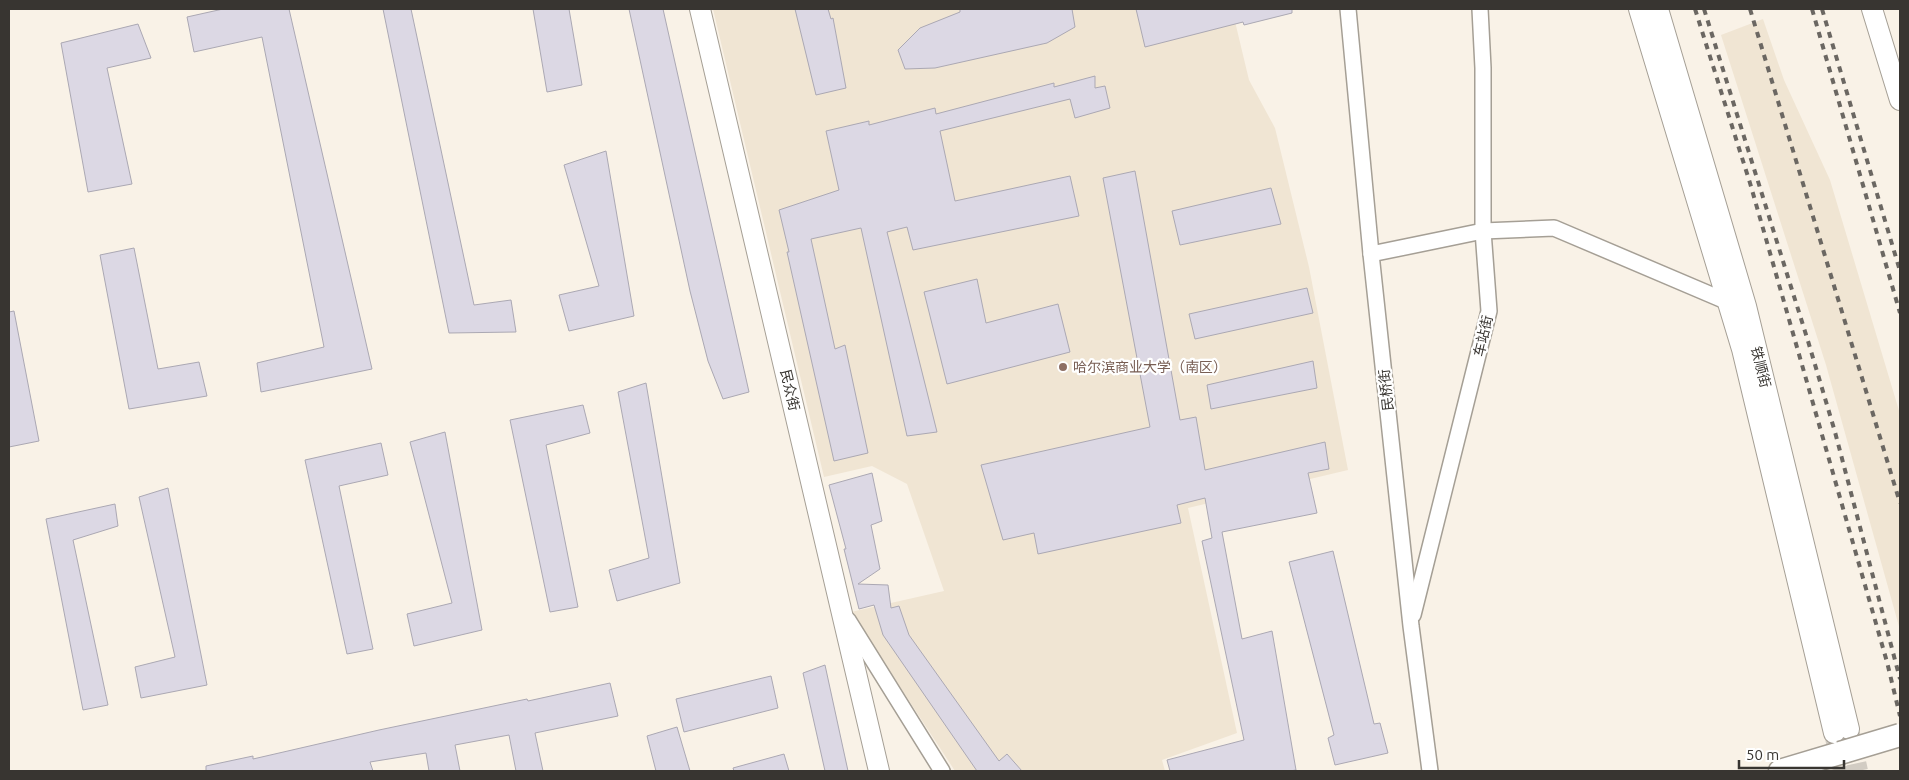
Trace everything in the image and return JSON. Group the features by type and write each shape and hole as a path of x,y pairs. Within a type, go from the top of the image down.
{"highway":[{"path":"1780,771 1841,738 1900,735"}],"main road":[{"name":"民众街","path":"700,9 879,771"},
{"path":"1640,9 1742,349 1841,738"},
{"name":"铁顺街","path":"1658,9 1746,306 1841,738"},
{"path":"1872,9 1900,100"},
{"path":"1885,9 1900,57"}],"street":[{"name":"民桥街","path":"1348,9 1371,254 1411,626 1430,771"},
{"name":"车站街","path":"1411,626 1489,311 1484,231 1483,68 1480,9"},
{"path":"1371,254 1484,231 1554,228 1728,302"},
{"path":"842,611 942,771"}],"shaded area":[{"name":"哈尔滨商业大学（南区）","path":"713,9 1232,9 1249,80 1275,128 1309,267 1348,470 1188,508 1237,733 1162,760 1165,771 955,771 851,612 944,591 907,484 872,466 824,477"},
{"path":"1763,19 1784,80 1830,180 1900,414 1900,630 1826,365 1721,35"}],"building":[{"path":"223,9 289,9 372,369 261,392 257,363 324,347 262,37 194,52 187,17"},
{"path":"383,9 411,9 474,305 511,300 516,332 449,333"},
{"path":"533,9 569,9 582,85 547,92"},
{"path":"629,9 663,9 749,392 723,399 708,361 690,291"},
{"path":"795,9 828,9 831,19 833,18 846,88 816,95"},
{"path":"960,9 1072,9 1075,27 1047,43 935,68 905,69 898,50 920,28 960,12"},
{"path":"1136,9 1292,9 1292,13 1244,25 1243,22 1145,47"},
{"path":"138,24 151,58 107,68 132,184 88,192 61,43"},
{"path":"1095,76 1095,88 1105,86 1110,108 1075,118 1070,99 940,131 955,201 1070,176 1079,216 913,250 907,227 887,232 937,432 907,436 861,228 811,239 835,349 845,345 868,453 834,461 779,210 839,190 826,131 869,121 869,125 935,108 936,114 1054,83 1054,87"},
{"path":"606,151 634,316 569,331 559,295 599,286 564,165"},
{"path":"1135,171 1180,420 1196,417 1205,470 1325,442 1329,469 1308,473 1317,513 1222,532 1242,639 1272,631 1296,770 1170,771 1167,760 1244,740 1202,541 1212,538 1205,498 1177,505 1181,523 1038,554 1034,533 1003,540 981,465 1150,427 1103,178"},
{"path":"1271,188 1281,224 1180,245 1172,211"},
{"path":"134,248 158,369 199,362 207,396 129,409 100,255"},
{"path":"977,279 986,323 1058,304 1070,352 947,384 924,292"},
{"path":"1307,288 1313,313 1195,339 1189,314"},
{"path":"14,311 39,441 9,447 9,312"},
{"path":"1313,361 1317,388 1211,409 1207,385"},
{"path":"646,383 680,583 617,601 609,570 649,558 618,392"},
{"path":"583,405 590,433 546,445 578,607 550,612 510,420"},
{"path":"445,432 482,630 414,646 407,614 452,603 410,442"},
{"path":"381,443 388,475 339,486 373,649 347,654 305,460"},
{"path":"872,473 882,521 871,525 880,569 858,584 888,585 891,608 899,606 909,635 999,761 1007,754 1022,771 977,771 883,635 874,605 859,609 829,485"},
{"path":"168,488 207,685 141,698 135,667 175,657 139,497"},
{"path":"115,504 118,526 73,540 108,705 83,710 46,519"},
{"path":"1333,551 1374,724 1380,723 1388,753 1335,765 1328,738 1334,735 1289,562"},
{"path":"825,665 848,771 825,771 803,673"},
{"path":"771,676 778,708 684,732 676,699"},
{"path":"610,683 618,716 535,733 543,771 516,771 509,735 455,745 460,771 429,771 426,753 370,762 373,771 206,771 206,766 253,756 253,759 379,730"},
{"path":"677,727 690,771 656,771 647,736"},
{"path":"784,754 789,771 734,771 733,768"}],"tunnel":[{"path":"1850,734 1858,771"},
{"path":"1835,738 1843,771"}],"railway":[{"path":"1695,9 1750,183 1887,662 1900,716"},
{"path":"1704,9 1835,432 1900,679"},
{"path":"1750,9 1900,503"},
{"path":"1812,9 1900,313"},
{"path":"1822,9 1900,271"}],"place":[{"name":"哈尔滨商业大学（南区）","path":"1063,367"}]}
